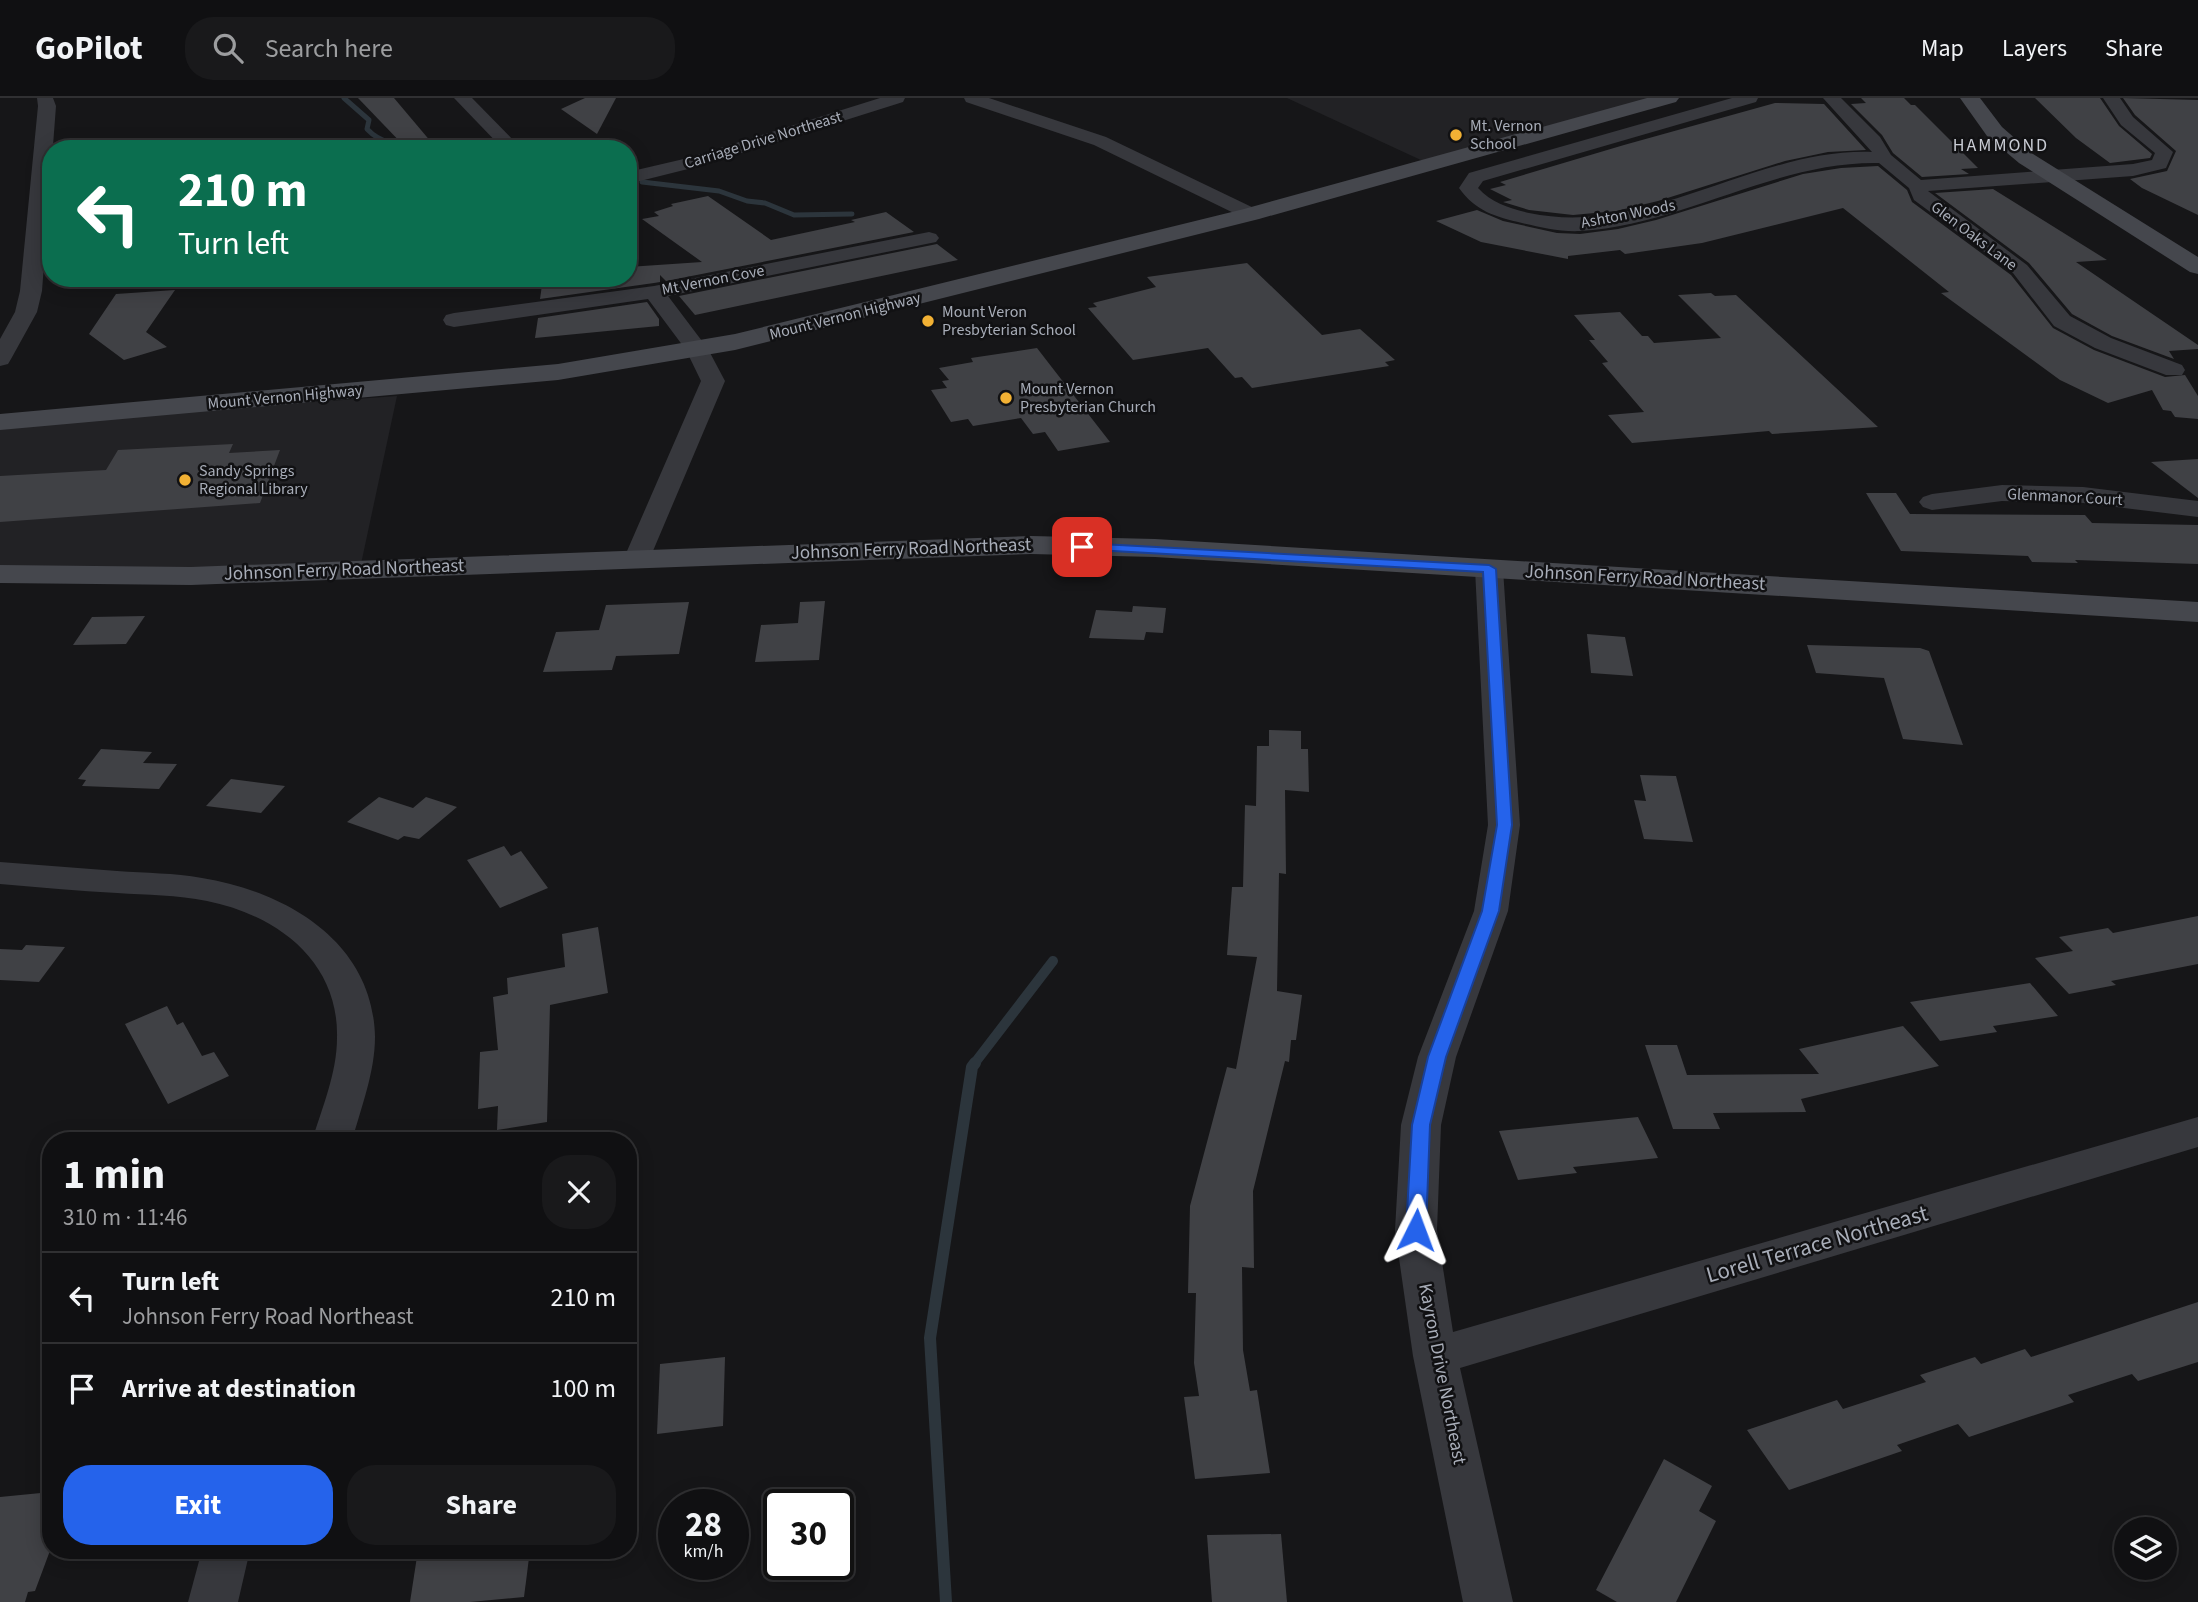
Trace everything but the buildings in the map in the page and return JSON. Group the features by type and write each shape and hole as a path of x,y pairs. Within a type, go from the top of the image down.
{"street":[{"path":"46,98 46,140"},
{"path":"462,98 504,140"},
{"name":"Carriage Drive Northeast","path":"637,176 694,162 897,98"},
{"path":"972,98 1100,141 1251,214"},
{"name":"Mount Vernon Highway","path":"0,422 469,381 572,370 697,349 811,325 1251,214 1669,98"},
{"name":"Ashton Woods","path":"1750,98 1476,177 1468,188 1481,204 1503,213 1539,221 1579,225 1666,209 1771,175 1837,159 1884,158"},
{"path":"1831,98 1874,141 1884,158"},
{"path":"1970,98 1979,114 1999,136 2052,177 2198,267"},
{"path":"1917,186 2133,170 2160,164 2164,152 2127,121 2111,98"},
{"name":"Glen Oaks Lane","path":"1884,158 1917,186 1921,196 2020,269 2062,321 2103,343 2174,370"},
{"path":"0,359 26,312 42,238"},
{"name":"Mt Vernon Cove","path":"454,320 654,292 929,238"},
{"path":"637,558 713,381 697,349 654,292"},
{"name":"Glenmanor Court","path":"1932,502 2002,493 2083,495 2198,509"},
{"name":"Johnson Ferry Road Northeast","path":"0,574 191,576 1031,545 1165,549 2198,612"},
{"name":"Kayron Drive Northeast","path":"1488,1602 1435,1356 1416,1230 1421,1125 1437,1057 1491,911 1504,825 1489,569"},
{"path":"0,873 216,892 272,909 310,933 337,964 353,1002 354,1049 334,1132"},
{"name":"Lorell Terrace Northeast","path":"1435,1356 2198,1132"},
{"path":"213,1602 224,1559"}],"shaded area":[{"name":"Mt. Vernon School","path":"1287,98 1666,98 1436,167"},
{"path":"397,396 358,578 0,572 0,425"}],"waterway":[{"path":"344,98 369,120 367,129 382,140"},
{"path":"642,182 719,191 747,201 765,203 794,215 852,214"},
{"path":"974,1064 1053,961"},
{"path":"946,1602 930,1338 972,1067 975,1063"}],"place":[{"name":"Mt. Vernon School","path":"1456,135"},
{"name":"Mount Veron Presbyterian School","path":"928,321"},
{"name":"Mount Vernon Presbyterian Church","path":"1006,398"},
{"name":"Sandy Springs Regional Library","path":"185,480"}],"district":[{"name":"HAMMOND","path":"2001,145"}],"route":[{"path":"1082,547 1155,548 1489,569 1504,825 1491,911 1437,1057 1421,1125 1416,1230"}]}
